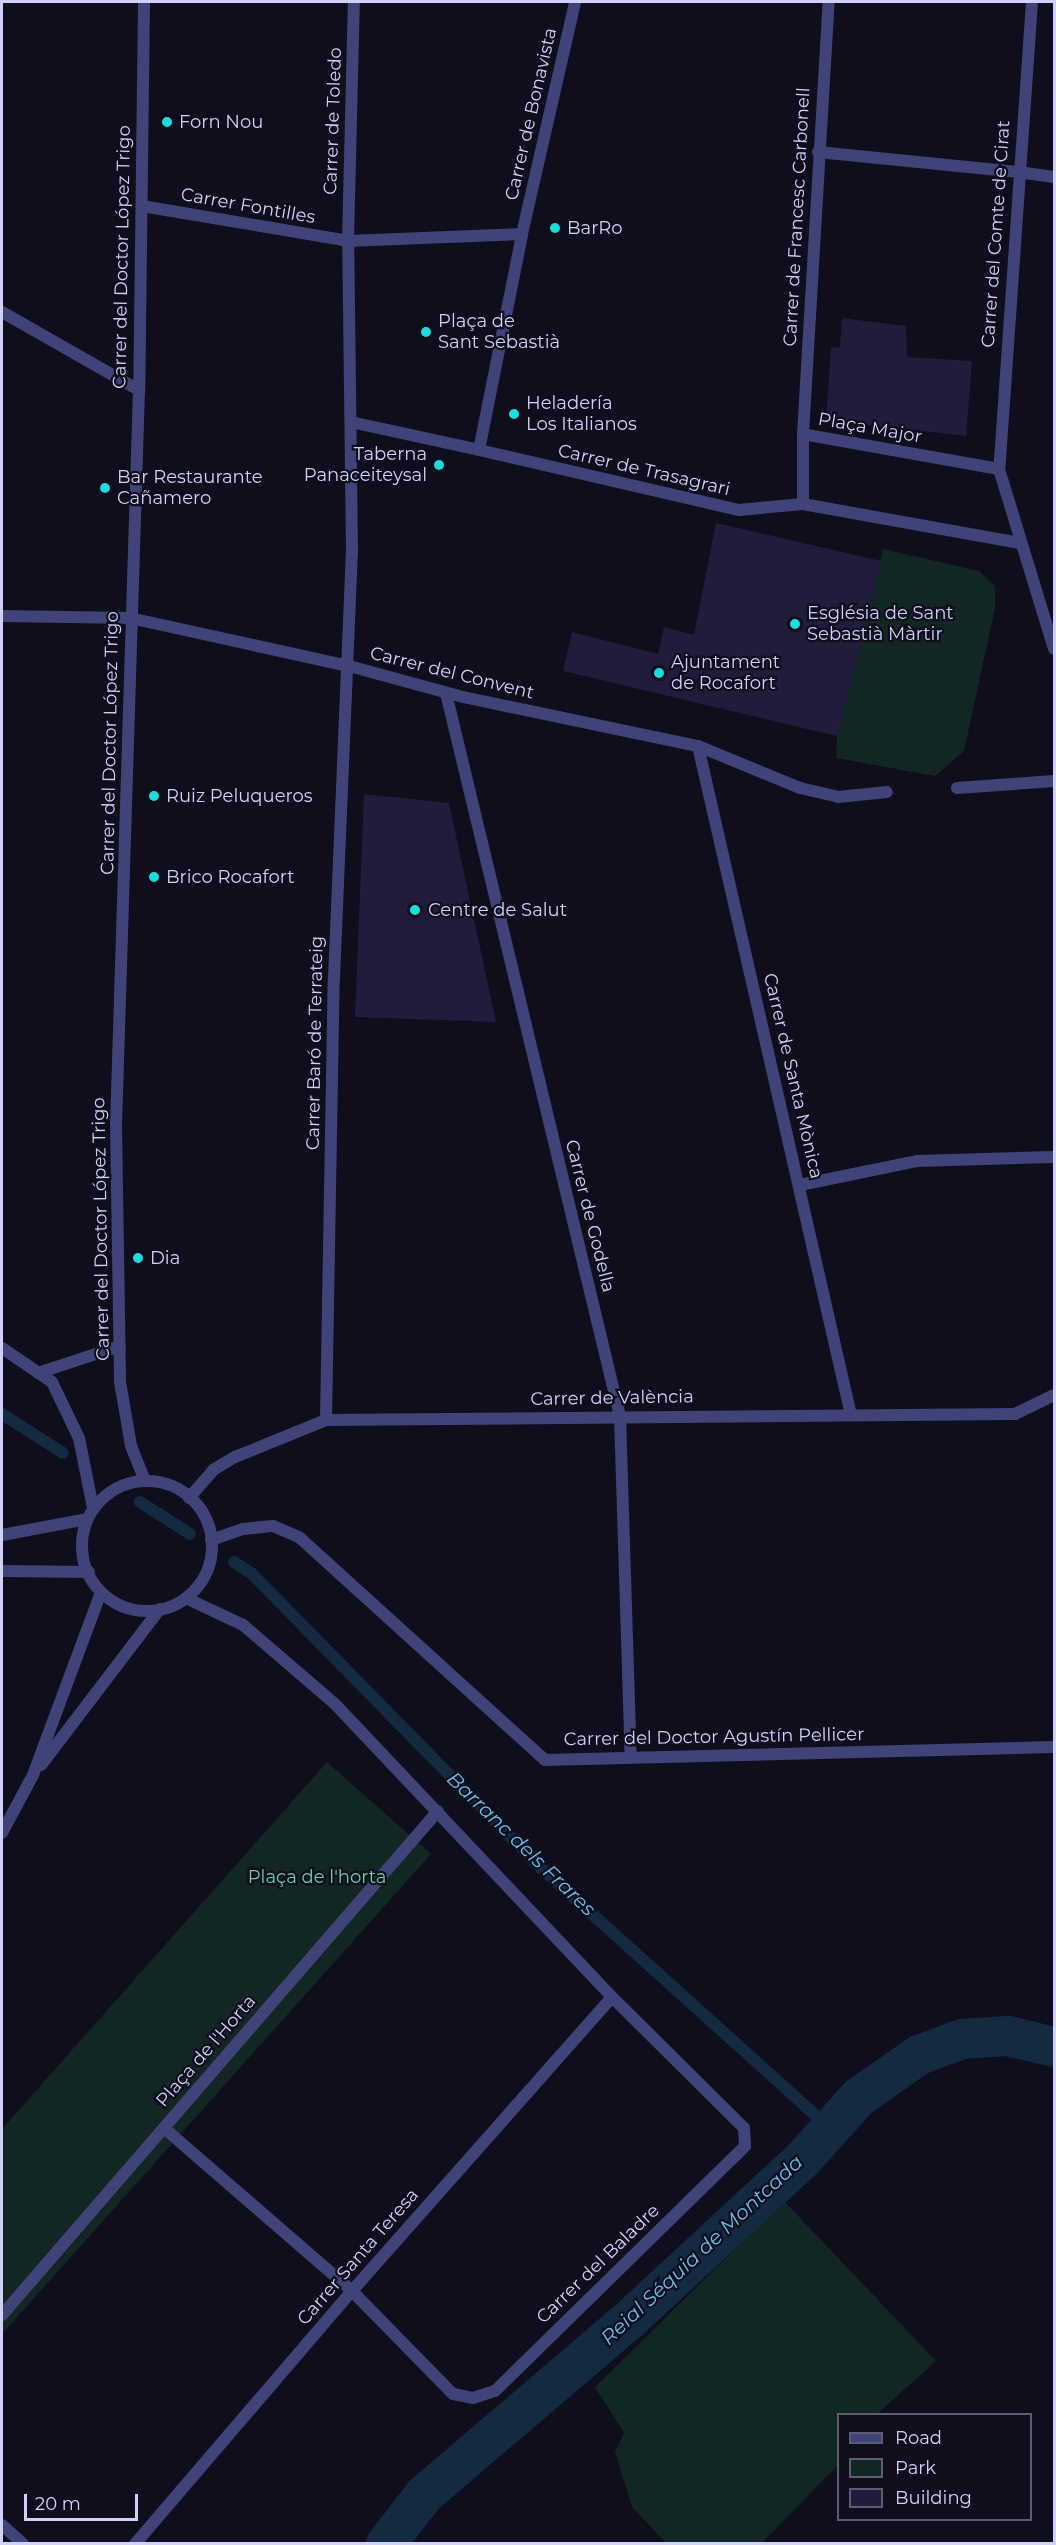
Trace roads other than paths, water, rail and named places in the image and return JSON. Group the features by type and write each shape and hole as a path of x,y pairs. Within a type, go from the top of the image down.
{"street":[{"name":"Carrer del Doctor López Trigo","path":"144,2 139,390 130,618 129,793 116,1124 120,1382 131,1446 145,1481"},
{"name":"Carrer de Toledo","path":"348,242 354,2"},
{"name":"Carrer de Bonavista","path":"522,234 575,2"},
{"name":"Carrer de Francesc Carbonell","path":"803,434 818,152 829,2"},
{"name":"Carrer del Comte de Cirat","path":"999,469 1018,172 1032,2"},
{"path":"818,152 1054,177"},
{"name":"Carrer Fontilles","path":"142,206 348,242"},
{"path":"522,234 479,450 351,422 348,242 522,234"},
{"path":"2,312 139,390"},
{"name":"Carrer Baró de Terrateig","path":"326,1420 334,979 349,666 351,422"},
{"name":"Plaça Major","path":"802,504 803,434 999,469"},
{"name":"Carrer de Trasagrari","path":"479,450 739,510 802,504"},
{"path":"999,469 1019,543 1054,649"},
{"path":"802,504 1019,543"},
{"name":"Carrer del Convent","path":"2,616 130,618 349,666 446,693 698,746 800,788 838,797 886,792"},
{"name":"Carrer de Godella","path":"446,693 620,1416 631,1757"},
{"name":"Carrer de Santa Mònica","path":"698,746 851,1414"},
{"path":"957,788 1054,781"},
{"path":"800,1185 917,1161 1054,1157"},
{"path":"38,1373 120,1346"},
{"path":"2,1348 52,1382 79,1438 90,1514 81,1551 89,1572 101,1592 117,1604 150,1611 160,1609 186,1598 200,1584 210,1564 211,1540 203,1512 180,1489 145,1481 110,1492 90,1514 2,1535"},
{"name":"Carrer de València","path":"189,1498 213,1470 235,1457 326,1420 1016,1414 1054,1395"},
{"name":"Carrer del Doctor Agustín Pellicer","path":"211,1540 243,1529 273,1526 300,1537 545,1760 1054,1747"},
{"path":"2,1571 89,1572"},
{"path":"33,1775 101,1592"},
{"path":"186,1598 243,1625 335,1704 612,1997"},
{"path":"2,1833 7,1816 33,1775 160,1609"},
{"name":"Plaça de l'Horta","path":"2,2315 438,1811"},
{"name":"Carrer del Baladre","path":"352,2291 453,2394 473,2398 495,2391 745,2146 744,2128 612,1997"},
{"name":"Carrer Santa Teresa","path":"135,2544 352,2291 612,1997"},
{"path":"164,2128 352,2291"},
{"path":"2,2525 22,2544"}],"waterway":[{"name":"Barranc dels Frares","path":"2,1414 63,1453"},
{"name":"Barranc dels Frares","path":"140,1502 190,1534"},
{"name":"Barranc dels Frares","path":"234,1562 251,1573 541,1868 818,2117"},
{"name":"Reial Séquia de Montcada","path":"386,2544 424,2495 628,2321 802,2160 859,2097 919,2055 962,2039 1008,2036 1054,2047"}],"place":[{"name":"Forn Nou","path":"167,122"},
{"name":"BarRo","path":"555,228"},
{"name":"Plaça de Sant Sebastià","path":"426,332"},
{"name":"Heladería Los Italianos","path":"514,414"},
{"name":"Taberna Panaceiteysal","path":"439,465"},
{"name":"Bar Restaurante Cañamero","path":"105,488"},
{"name":"Església de Sant Sebastià Màrtir","path":"795,624"},
{"name":"Ajuntament de Rocafort","path":"659,673"},
{"name":"Ruiz Peluqueros","path":"154,796"},
{"name":"Brico Rocafort","path":"154,877"},
{"name":"Centre de Salut","path":"415,910"},
{"name":"Dia","path":"138,1258"}],"park label":[{"name":"Plaça de l'horta","path":"317,1877"}]}
